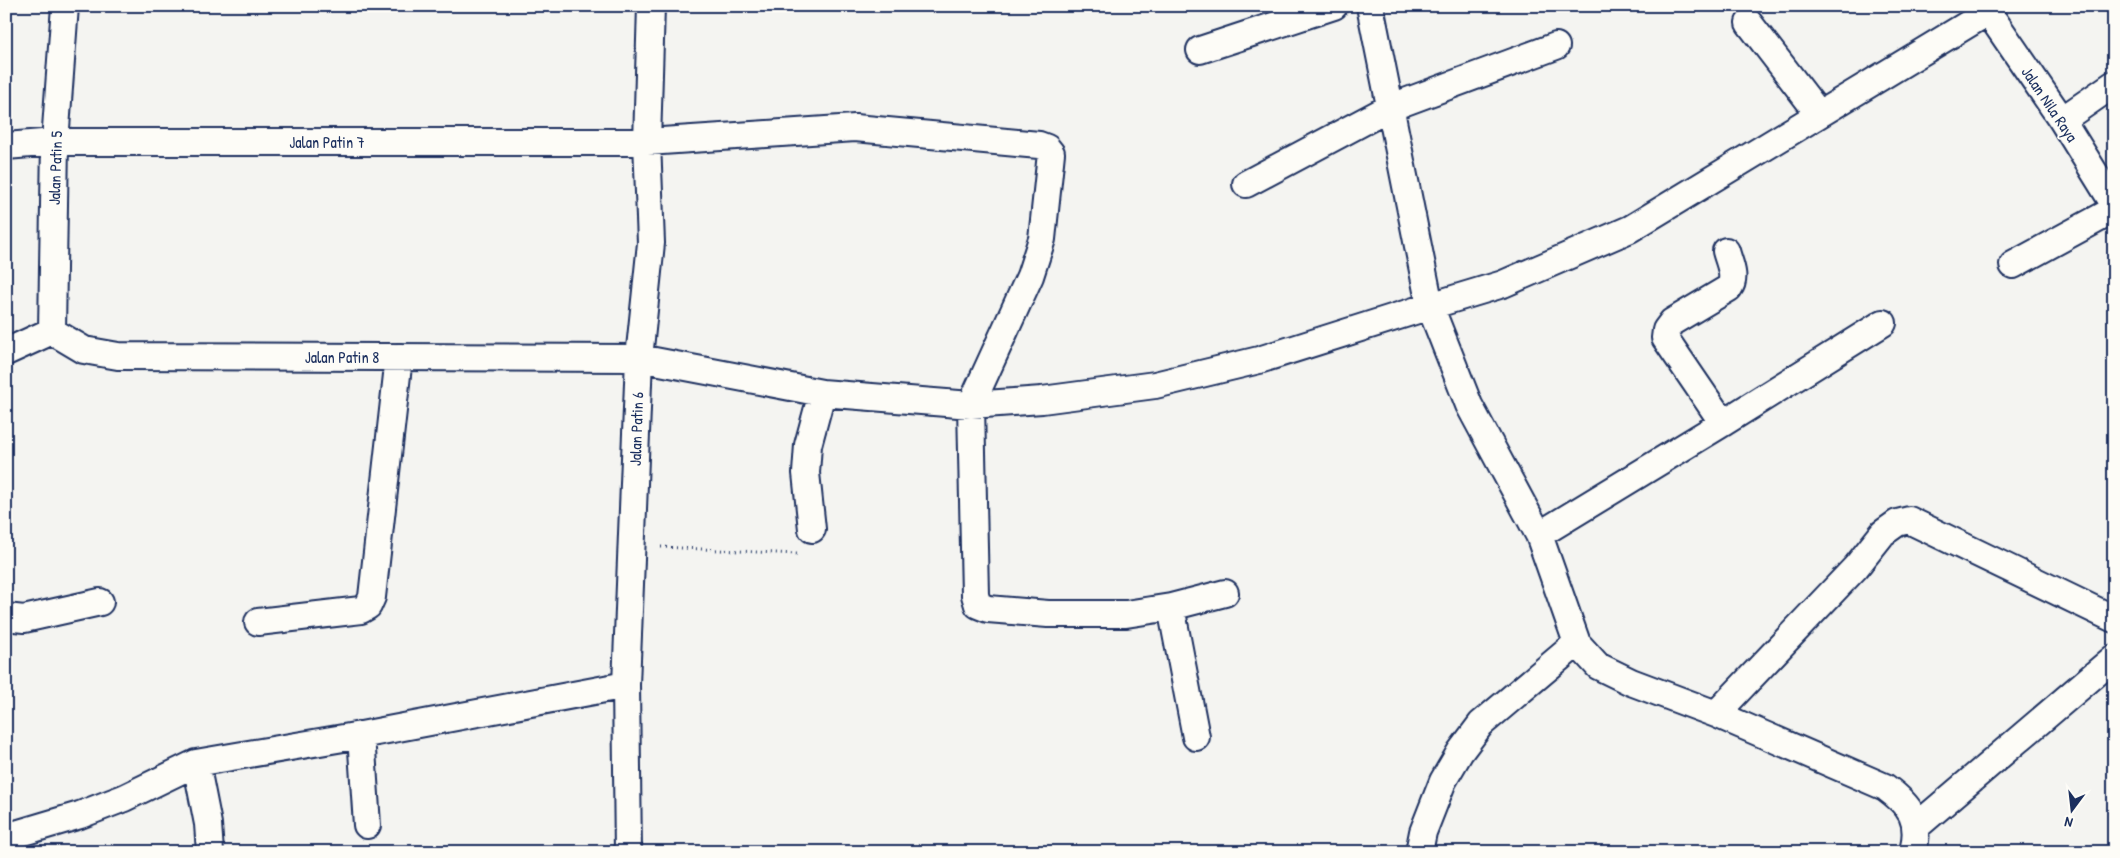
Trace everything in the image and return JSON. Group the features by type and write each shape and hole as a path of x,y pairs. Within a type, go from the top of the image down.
{"street":[{"name":"Jalan Patin 5","path":"52,331 55,142 65,6"},
{"name":"Jalan Patin 6","path":"628,852 626,686 639,358 651,243 647,142 651,6"},
{"path":"1200,50 1334,6"},
{"path":"1370,6 1430,306 1470,405 1539,534 1577,643 1598,666 1631,682 1716,714 1885,787 1900,798 1909,808 1917,826 1913,852"},
{"name":"Jalan Patin 8","path":"52,331 84,350 118,356 639,358 822,393 971,405 1042,400 1154,385 1259,360 1503,284 1630,229 1819,114 1986,9"},
{"name":"Jalan Nila Raya","path":"1986,9 2062,120 2114,204"},
{"path":"1750,22 1819,114"},
{"path":"1246,184 1390,108 1556,46"},
{"path":"2062,120 2114,84"},
{"name":"Jalan Patin 7","path":"6,146 55,142 647,142 855,128 1030,144 1047,148 1051,153 1042,239 1030,276 971,405"},
{"path":"2013,265 2114,210"},
{"path":"1723,423 1665,338 1666,330 1672,322 1729,288 1733,283 1733,275 1726,251"},
{"path":"1539,534 1884,323"},
{"path":"6,352 52,331"},
{"path":"258,622 360,610 368,606 372,596 399,357"},
{"path":"812,529 806,473 807,454 822,393"},
{"path":"971,405 975,595 978,605 988,609 1048,614 1126,614 1171,608 1225,592"},
{"path":"1716,714 1856,567 1884,533 1897,522 1903,520 1915,523 2114,620"},
{"path":"6,617 24,619 100,602"},
{"path":"1171,608 1196,737"},
{"path":"1419,852 1423,832 1442,781 1460,752 1481,724 1577,643"},
{"path":"1917,826 2114,658"},
{"path":"6,837 80,815 124,798 196,762 361,735 626,686"},
{"path":"361,735 367,825"},
{"path":"196,762 208,824 210,852"}],"path":[{"path":"631,546 800,555 806,552 810,546 812,529"}]}
